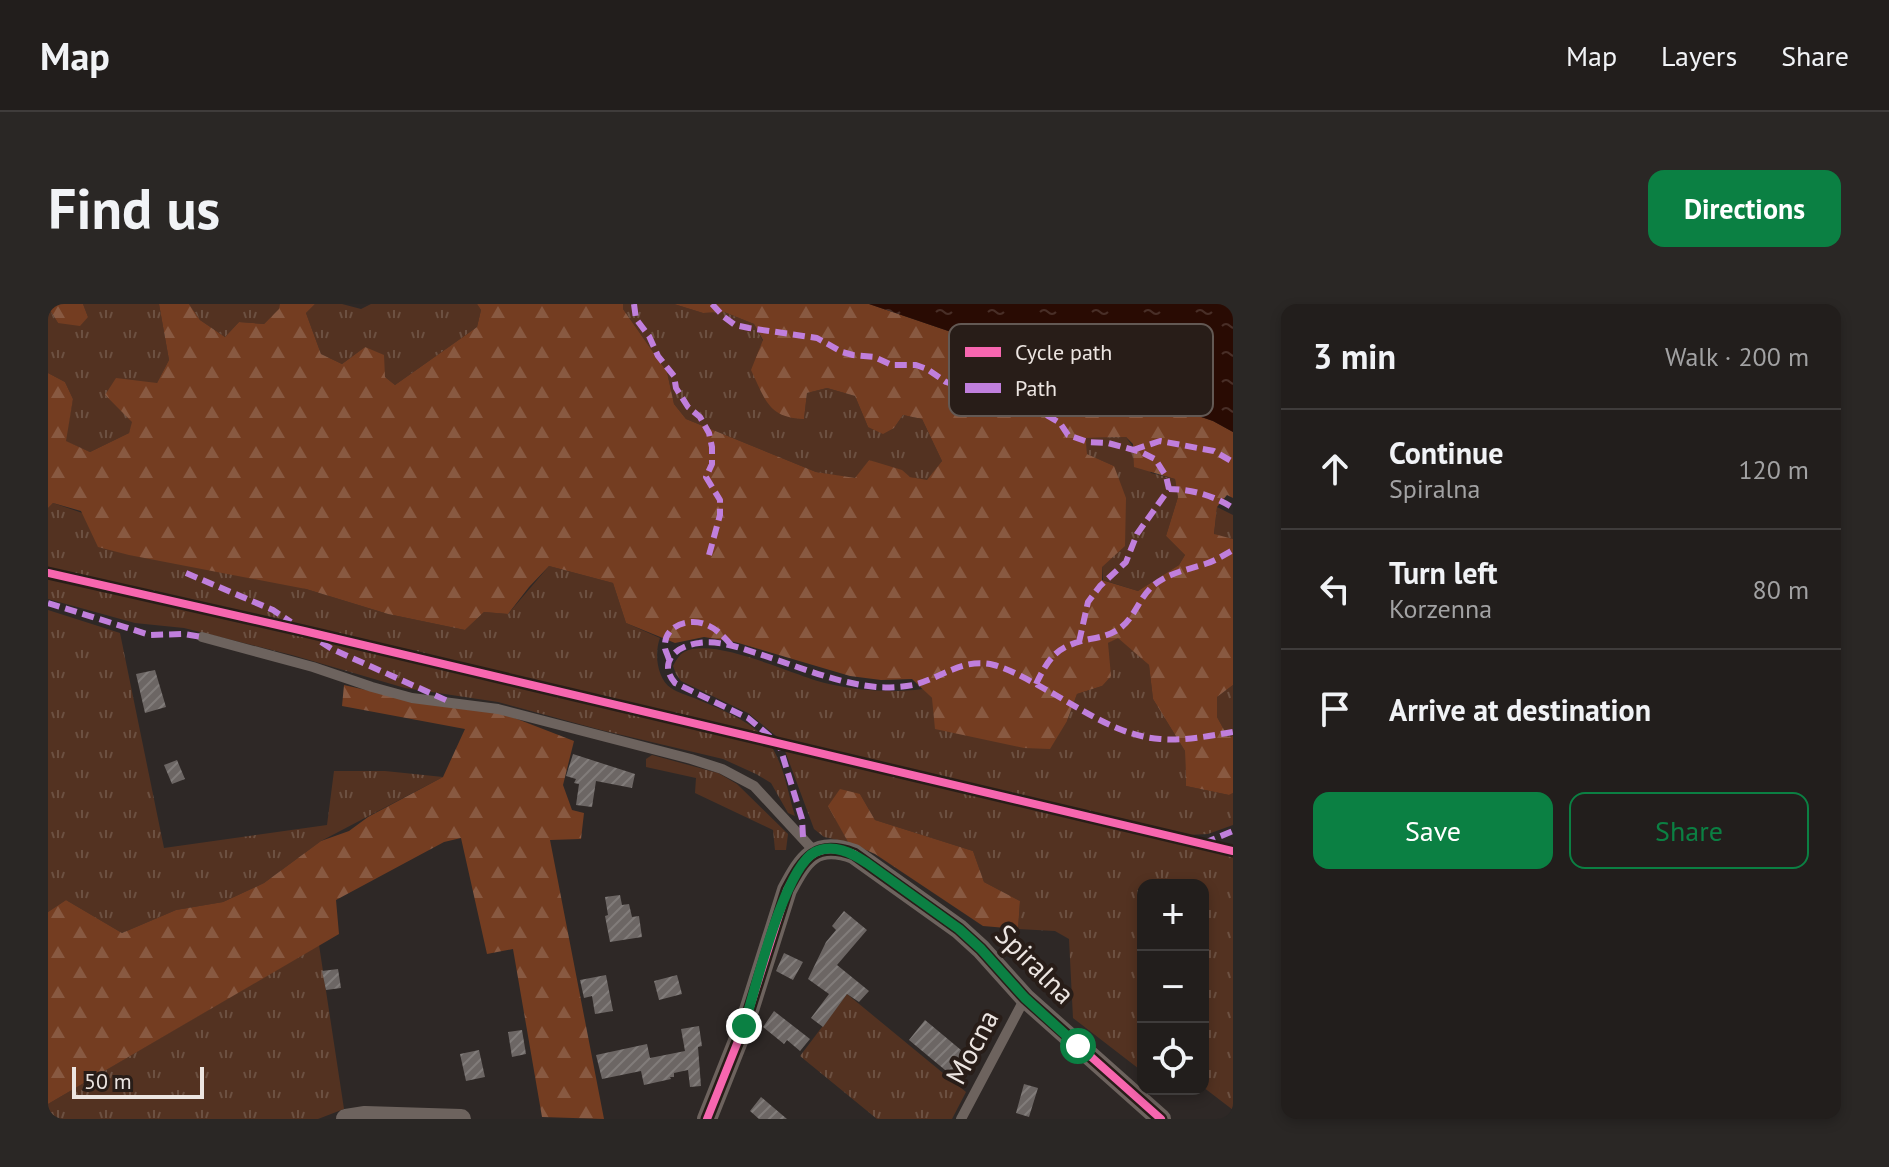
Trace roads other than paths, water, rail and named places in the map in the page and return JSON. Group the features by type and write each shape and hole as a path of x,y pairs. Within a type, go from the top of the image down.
{"street":[{"name":"Spiralna","path":"815,852 826,848 854,854 959,929 1025,998 1161,1119"},
{"path":"707,1119 744,1026 787,890 798,869 815,852"},
{"path":"346,1119 365,1116 461,1119"}],"lane":[{"path":"202,637 412,698 498,709 722,769 754,786 815,852"},
{"name":"Mocna","path":"961,1119 1025,998"}],"water":[{"path":"869,304 1233,304 1233,432 1198,416 1213,416 1213,324 949,324 949,331"}]}
